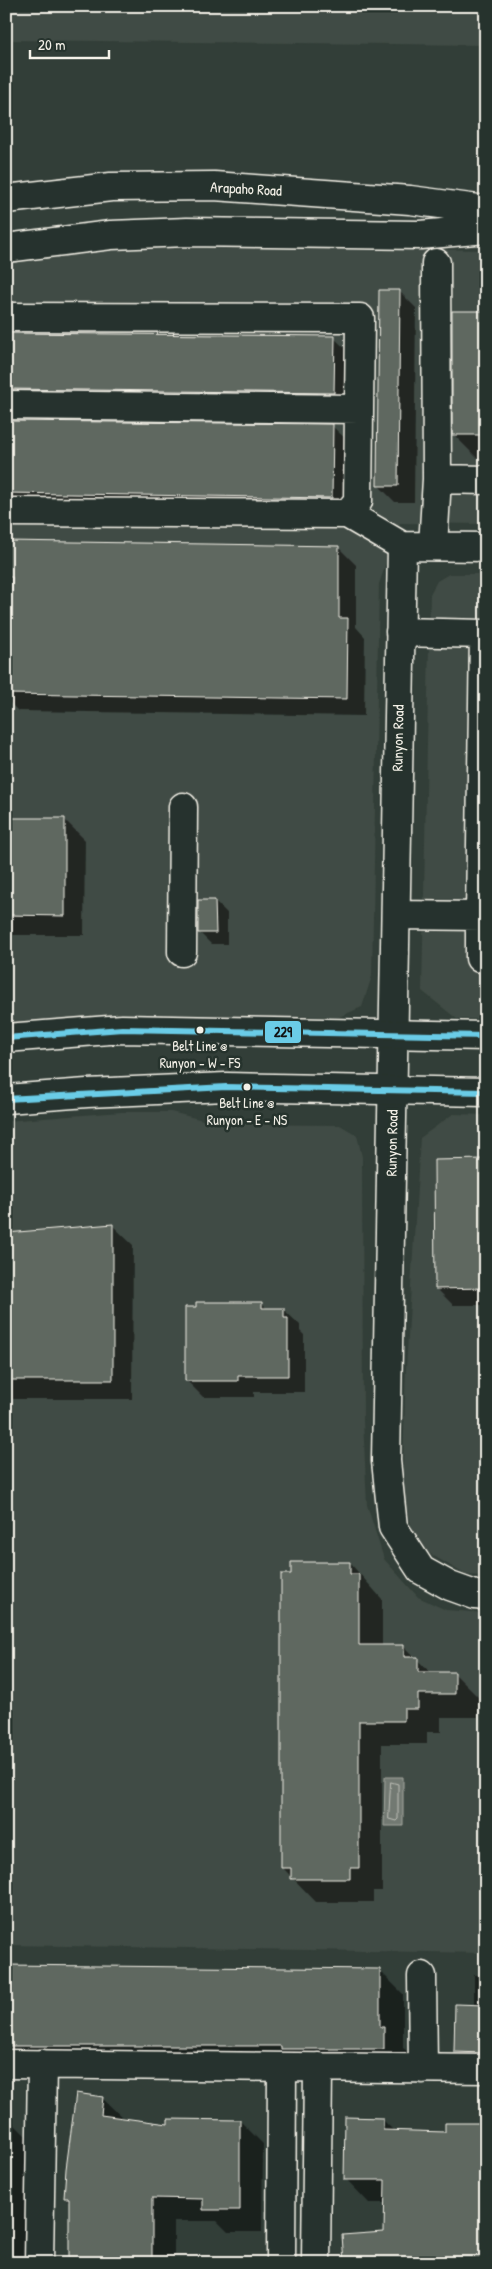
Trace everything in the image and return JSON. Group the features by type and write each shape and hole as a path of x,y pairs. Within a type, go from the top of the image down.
{"main road":[{"name":"Arapaho Road","path":"6,199 112,186 214,186 410,200 486,210"},
{"path":"6,248 112,235 187,232 420,235 486,229"},
{"path":"433,546 438,480 436,263"},
{"path":"6,317 360,318 358,501 347,514"},
{"path":"6,405 359,409"},
{"path":"438,480 486,480"},
{"path":"6,512 347,514 402,546 486,547"},
{"name":"Runyon Road","path":"402,546 395,1035 386,1461 393,1527 421,1570 450,1586 475,1595 486,1596"},
{"path":"400,632 485,634 480,958 486,958"},
{"path":"182,952 184,807"},
{"path":"396,915 480,916"},
{"path":"6,1038 122,1029 486,1036"},
{"path":"6,1100 88,1092 226,1087 486,1092"},
{"path":"422,1976 423,2070"},
{"path":"6,2064 486,2070"},
{"path":"39,2263 42,2064"},
{"path":"281,2263 282,2067"},
{"path":"316,2263 318,2067"},
{"path":"282,2123 318,2123"},
{"path":"281,2180 317,2181"}],"shaded area":[{"path":"6,6 486,6 486,45 6,40"},
{"path":"216,247 486,250 486,524 400,523 379,584 372,976 362,1007 339,1017 102,1016 6,1024 6,262 81,251"},
{"path":"449,574 486,574 486,1019 457,1019 422,991 430,594 437,581"},
{"path":"121,1112 171,1112 219,1124 340,1125 357,1135 362,1157 363,1420 367,1505 384,1559 418,1597 446,1610 486,1613 486,1953 6,1945 6,1121"},
{"path":"453,1114 486,1115 486,1576 466,1575 417,1546 402,1493 406,1369 420,1138"}],"water":[{"path":"385,1777 403,1777 403,1826 384,1826"}],"building":[{"path":"379,290 400,290 398,486 377,486"},
{"path":"452,311 486,311 486,435 452,435"},
{"path":"6,333 335,336 334,393 6,389"},
{"path":"6,421 333,424 332,498 6,493"},
{"path":"6,541 339,546 339,618 348,618 347,699 6,694 6,658 11,659 12,577 6,577"},
{"path":"6,818 65,818 65,916 6,915"},
{"path":"198,900 215,900 216,933 198,933"},
{"path":"486,1159 486,1288 435,1289 434,1160"},
{"path":"113,1224 113,1380 6,1380 6,1233"},
{"path":"196,1302 262,1302 262,1308 284,1308 284,1318 288,1318 288,1376 238,1376 238,1381 185,1381 185,1307 196,1307"},
{"path":"291,1562 350,1562 350,1574 359,1574 359,1645 404,1645 404,1657 418,1657 418,1672 455,1672 455,1694 418,1694 418,1709 404,1709 404,1721 359,1721 359,1868 350,1868 350,1879 291,1879 291,1868 281,1868 281,1574 291,1574"},
{"path":"6,1965 380,1969 380,2027 384,2027 384,2049 281,2049 281,2046 6,2046"},
{"path":"455,2004 486,2005 486,2053 454,2052"},
{"path":"76,2093 103,2097 101,2115 168,2124 168,2119 240,2120 240,2210 203,2210 203,2199 152,2198 152,2263 69,2263 69,2198 64,2198"},
{"path":"345,2117 383,2118 383,2130 445,2132 445,2123 486,2123 486,2263 344,2263 342,2235 384,2232 385,2180 344,2180"}],"transit line":[{"name":"229","path":"6,1038 122,1029 486,1036"},
{"name":"229","path":"6,1099 226,1087 486,1092"}],"place":[{"name":"Belt Line @ Runyon - W - FS","path":"200,1030"},
{"name":"Belt Line @ Runyon - E - NS","path":"247,1087"}]}
